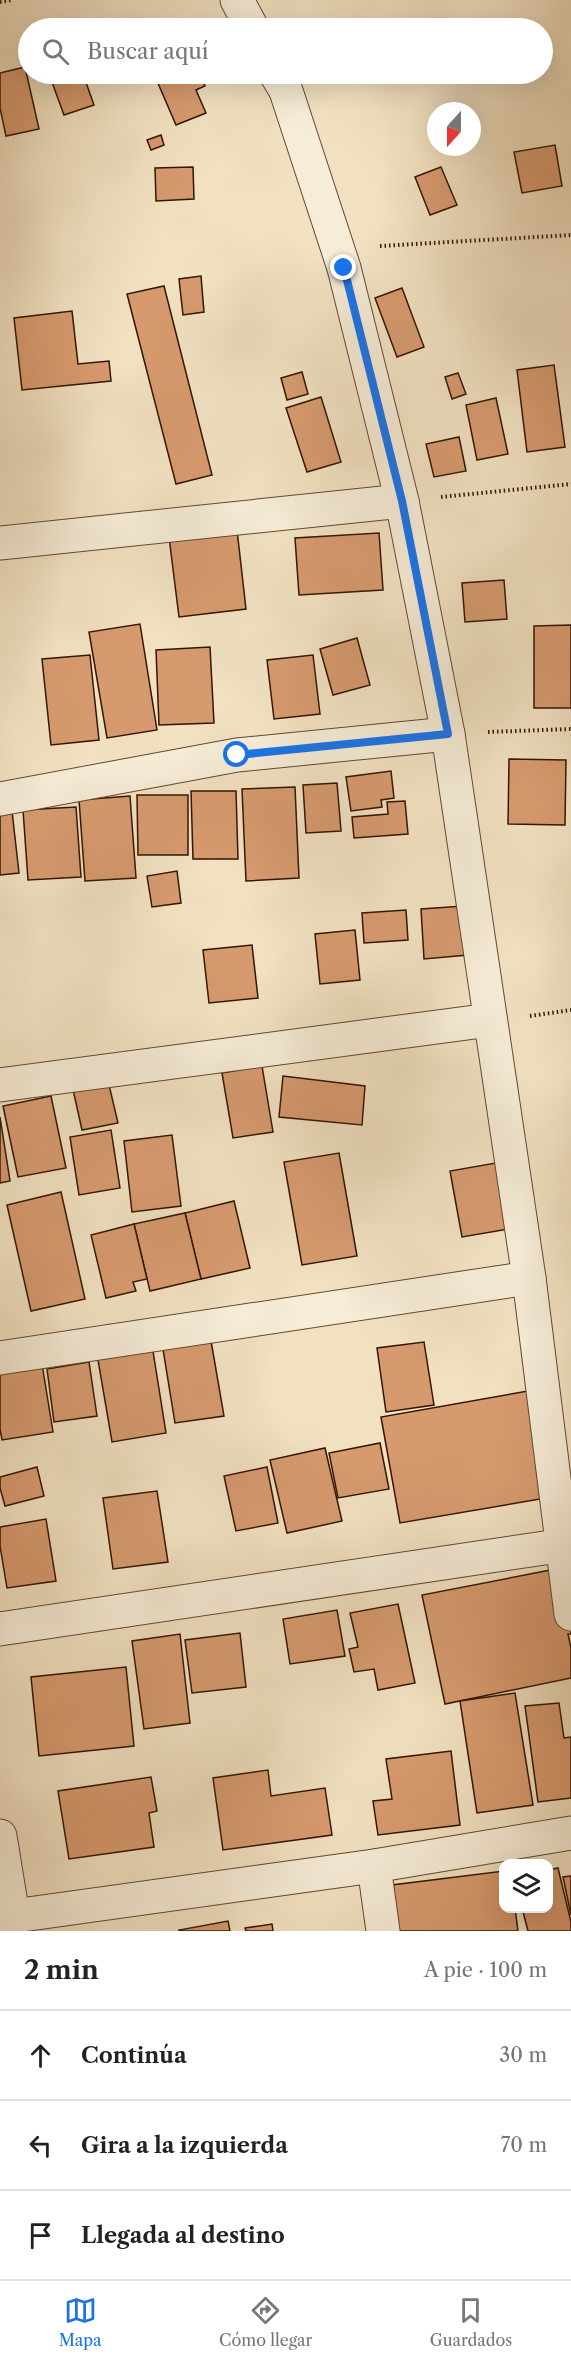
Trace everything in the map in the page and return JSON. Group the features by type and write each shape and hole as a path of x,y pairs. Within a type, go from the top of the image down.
{"street":[{"path":"237,0 247,18"},
{"path":"282,84 338,248 402,501 448,734 529,1278 566,1545 571,1614"},
{"path":"0,543 402,501"},
{"path":"0,800 237,755 448,734"},
{"path":"0,1084 490,1020"},
{"path":"0,1359 529,1278"},
{"path":"0,1629 566,1545"},
{"path":"0,1836 6,1917 374,1866 571,1833"},
{"path":"374,1866 383,1931"}],"path":[{"path":"0,2 12,0"},
{"path":"338,248 571,235"},
{"path":"402,501 571,484"},
{"path":"448,734 571,729"}],"building":[{"path":"18,69 18,84 29,84 39,129 6,136 0,108 0,73"},
{"path":"53,84 87,84 94,105 64,115"},
{"path":"158,84 204,84 205,86 196,90 206,113 176,125"},
{"path":"161,135 164,145 151,150 147,140"},
{"path":"555,145 562,186 522,193 514,152"},
{"path":"193,167 194,199 156,201 155,168"},
{"path":"441,167 457,205 430,215 415,177"},
{"path":"201,276 204,312 183,315 179,279"},
{"path":"164,286 212,475 176,484 127,294"},
{"path":"402,288 424,347 397,357 375,298"},
{"path":"72,311 78,364 109,361 111,381 22,390 14,318"},
{"path":"554,365 565,447 527,452 517,370"},
{"path":"302,372 308,394 287,400 281,378"},
{"path":"458,373 466,394 452,399 445,377"},
{"path":"321,397 341,462 307,472 286,408"},
{"path":"496,398 508,454 477,460 466,405"},
{"path":"459,437 466,471 434,477 426,444"},
{"path":"236,521 246,609 179,617 168,529"},
{"path":"379,533 383,590 299,595 295,538"},
{"path":"504,580 507,619 465,622 462,583"},
{"path":"140,624 157,730 107,738 89,632"},
{"path":"571,625 571,708 534,708 534,626"},
{"path":"357,638 370,685 333,695 320,649"},
{"path":"210,647 214,723 159,725 156,650"},
{"path":"90,655 99,740 51,745 42,659"},
{"path":"313,655 320,714 274,719 267,660"},
{"path":"509,759 566,760 565,825 508,824"},
{"path":"391,771 394,798 381,800 382,807 351,811 346,777"},
{"path":"337,783 341,831 306,833 303,785"},
{"path":"295,787 299,878 246,881 242,789"},
{"path":"191,791 236,791 238,859 193,859"},
{"path":"137,795 188,795 188,855 138,855"},
{"path":"130,796 136,878 85,881 79,800"},
{"path":"405,801 408,834 354,838 352,817 388,814 387,802"},
{"path":"11,802 19,873 0,875 0,803"},
{"path":"76,807 81,877 28,880 23,810"},
{"path":"177,871 181,903 152,907 147,876"},
{"path":"464,906 468,955 424,959 421,909"},
{"path":"406,910 408,940 364,943 362,913"},
{"path":"355,930 360,980 320,984 315,934"},
{"path":"252,945 258,998 209,1003 203,950"},
{"path":"262,1066 273,1132 233,1138 222,1073"},
{"path":"105,1068 118,1123 82,1130 70,1076"},
{"path":"283,1076 365,1086 362,1125 279,1117"},
{"path":"51,1096 66,1168 18,1177 3,1106"},
{"path":"0,1117 10,1181 0,1183"},
{"path":"111,1130 120,1188 79,1195 70,1137"},
{"path":"172,1135 181,1206 132,1212 124,1141"},
{"path":"339,1153 357,1256 302,1265 284,1162"},
{"path":"507,1161 520,1227 462,1237 450,1171"},
{"path":"61,1192 85,1299 31,1311 7,1205"},
{"path":"234,1201 250,1268 201,1279 185,1213"},
{"path":"185,1213 201,1279 150,1291 134,1224"},
{"path":"134,1224 147,1279 133,1282 136,1291 106,1298 91,1235"},
{"path":"210,1335 224,1416 175,1423 162,1343"},
{"path":"424,1342 434,1405 386,1412 377,1348"},
{"path":"152,1345 166,1433 112,1442 97,1354"},
{"path":"89,1362 97,1416 54,1422 47,1369"},
{"path":"42,1364 53,1432 2,1440 0,1371"},
{"path":"539,1389 558,1496 400,1523 381,1417"},
{"path":"380,1443 389,1489 338,1498 329,1453"},
{"path":"325,1448 342,1521 287,1533 270,1460"},
{"path":"37,1467 44,1496 5,1506 0,1488 0,1477"},
{"path":"267,1467 278,1523 236,1531 224,1476"},
{"path":"157,1491 168,1562 113,1569 103,1498"},
{"path":"46,1519 56,1581 7,1588 0,1546 0,1527"},
{"path":"561,1568 571,1615 571,1634 568,1634 571,1648 571,1678 445,1704 422,1595"},
{"path":"398,1604 415,1683 378,1690 374,1669 354,1672 349,1649 358,1647 350,1613"},
{"path":"337,1610 345,1656 290,1664 283,1619"},
{"path":"240,1633 246,1687 192,1693 185,1640"},
{"path":"180,1634 190,1723 144,1729 132,1641"},
{"path":"126,1667 134,1746 39,1756 31,1677"},
{"path":"515,1693 533,1805 477,1813 460,1701"},
{"path":"559,1703 564,1738 571,1737 571,1798 538,1802 525,1706"},
{"path":"451,1751 460,1825 378,1835 373,1801 392,1799 386,1759"},
{"path":"268,1770 271,1796 325,1788 332,1835 223,1850 213,1778"},
{"path":"151,1777 157,1811 149,1813 154,1847 69,1859 58,1791"},
{"path":"558,1868 571,1922 571,1931 528,1931 523,1913 553,1913 553,1869"},
{"path":"499,1872 499,1913 516,1913 518,1931 397,1931 392,1885"},
{"path":"571,1876 571,1915 563,1877"},
{"path":"228,1921 230,1931 179,1931 179,1930"},
{"path":"272,1924 273,1931 246,1931 245,1928"}],"route":[{"path":"237,755 448,734 402,501 344,268"}]}
